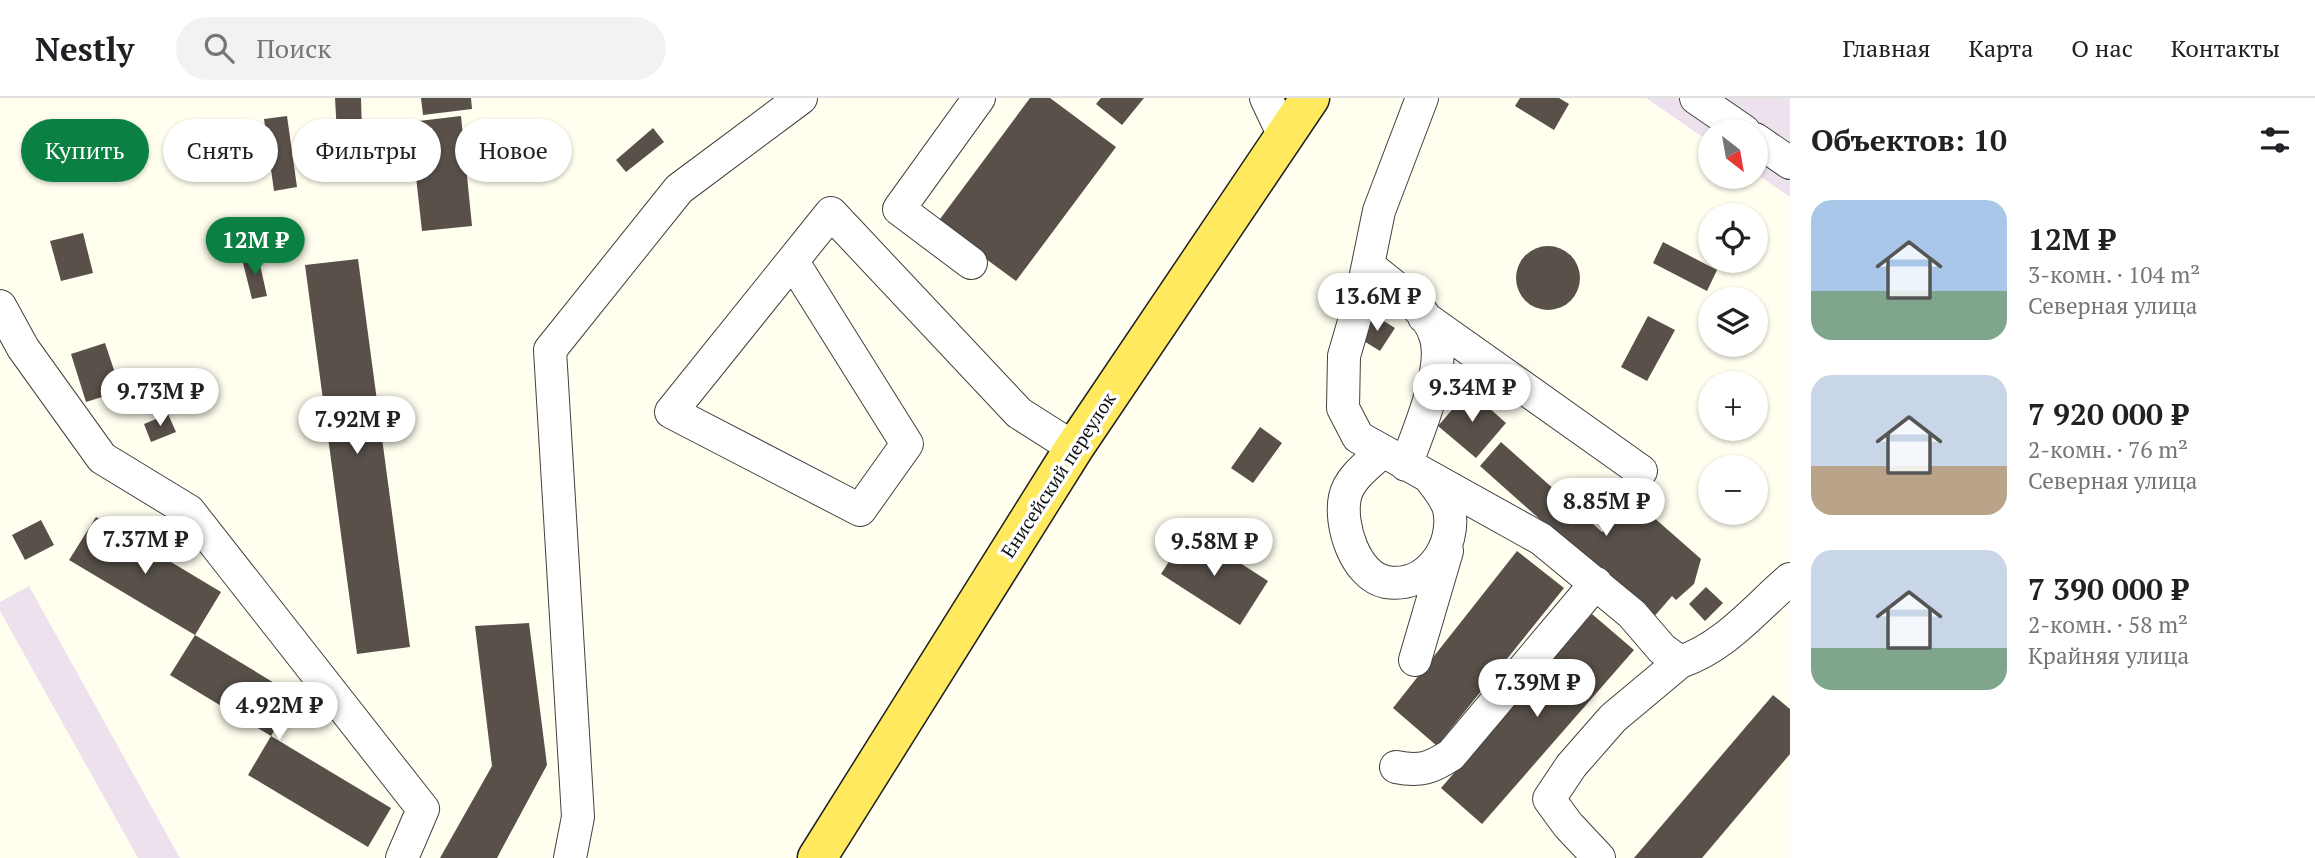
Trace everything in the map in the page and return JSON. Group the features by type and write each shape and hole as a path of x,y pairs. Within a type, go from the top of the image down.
{"main road":[{"name":"Енисейский переулок","path":"817,858 1074,448 1310,98"}],"street":[{"path":"570,858 578,817 550,350 679,189 801,98"},
{"path":"971,263 899,209 979,98"},
{"path":"1266,98 1284,136"},
{"path":"1422,98 1379,211 1344,356 1343,408 1358,437 1541,539 1632,614 1662,649 1681,662"},
{"path":"1696,98 1727,119"},
{"path":"1768,148 1790,163"},
{"path":"793,262 907,444 860,510 671,412 831,213 1019,413 1074,448"},
{"path":"1368,265 1424,317 1641,471"},
{"path":"0,306 23,348 102,458 189,511 423,809 402,858"},
{"path":"1406,465 1438,357 1435,335 1424,317"},
{"path":"1406,465 1449,509 1447,550 1415,660"},
{"path":"1406,465 1356,475 1345,496 1345,528 1351,550 1366,569 1385,582 1415,579 1433,566 1447,550"},
{"path":"1586,853 1549,799 1571,766 1613,718 1681,662 1703,654 1730,635 1790,579"},
{"path":"1396,767 1417,771 1433,767 1451,755 1596,583"}],"shaded area":[{"path":"1646,98 1790,98 1790,197 1768,182 1768,119 1698,119 1698,134"},
{"path":"29,586 180,858 138,858 0,611 0,602"}],"building":[{"path":"335,98 361,98 362,119 336,119"},
{"path":"421,98 471,98 472,109 423,115"},
{"path":"1030,98 1050,98 1116,147 1016,281 937,223"},
{"path":"1101,98 1144,98 1122,125 1096,104"},
{"path":"1520,98 1559,98 1569,104 1554,130 1515,106"},
{"path":"287,116 292,152 292,182 296,182 297,187 274,191 273,182 278,182 278,119 264,119"},
{"path":"461,116 461,119 455,119 455,182 468,182 472,226 422,231 417,182 441,182 441,119 436,119"},
{"path":"653,128 664,142 626,172 616,160"},
{"path":"83,233 93,273 61,281 50,241"},
{"path":"1663,242 1698,260 1698,273 1716,273 1709,287 1699,287 1653,263"},
{"path":"1548,246 1560,248 1571,255 1578,266 1578,290 1571,301 1560,308 1548,310 1536,308 1525,301 1518,290 1516,278 1518,266 1525,255 1536,248"},
{"path":"258,256 267,296 252,299 242,259"},
{"path":"358,259 410,647 357,654 305,265"},
{"path":"1374,315 1395,328 1380,351 1359,338"},
{"path":"1648,316 1675,330 1647,381 1621,367"},
{"path":"105,343 121,391 86,402 71,354"},
{"path":"1469,390 1506,423 1476,458 1438,426"},
{"path":"168,414 176,432 151,442 144,424"},
{"path":"1260,427 1282,443 1253,483 1231,468"},
{"path":"1501,442 1602,532 1635,501 1701,559 1694,584 1676,600 1672,596 1652,619 1480,466"},
{"path":"96,517 221,592 195,635 69,560"},
{"path":"41,520 54,545 25,560 12,535"},
{"path":"1189,530 1268,581 1240,625 1161,574"},
{"path":"1517,551 1564,588 1437,746 1393,708"},
{"path":"1706,587 1723,603 1705,621 1689,604"},
{"path":"1592,614 1634,650 1482,824 1441,788"},
{"path":"529,623 547,765 497,858 440,858 492,766 475,626"},
{"path":"195,635 296,696 271,736 170,675"},
{"path":"1773,695 1790,709 1790,754 1702,858 1634,858"},
{"path":"271,736 391,808 368,847 248,775"}]}
